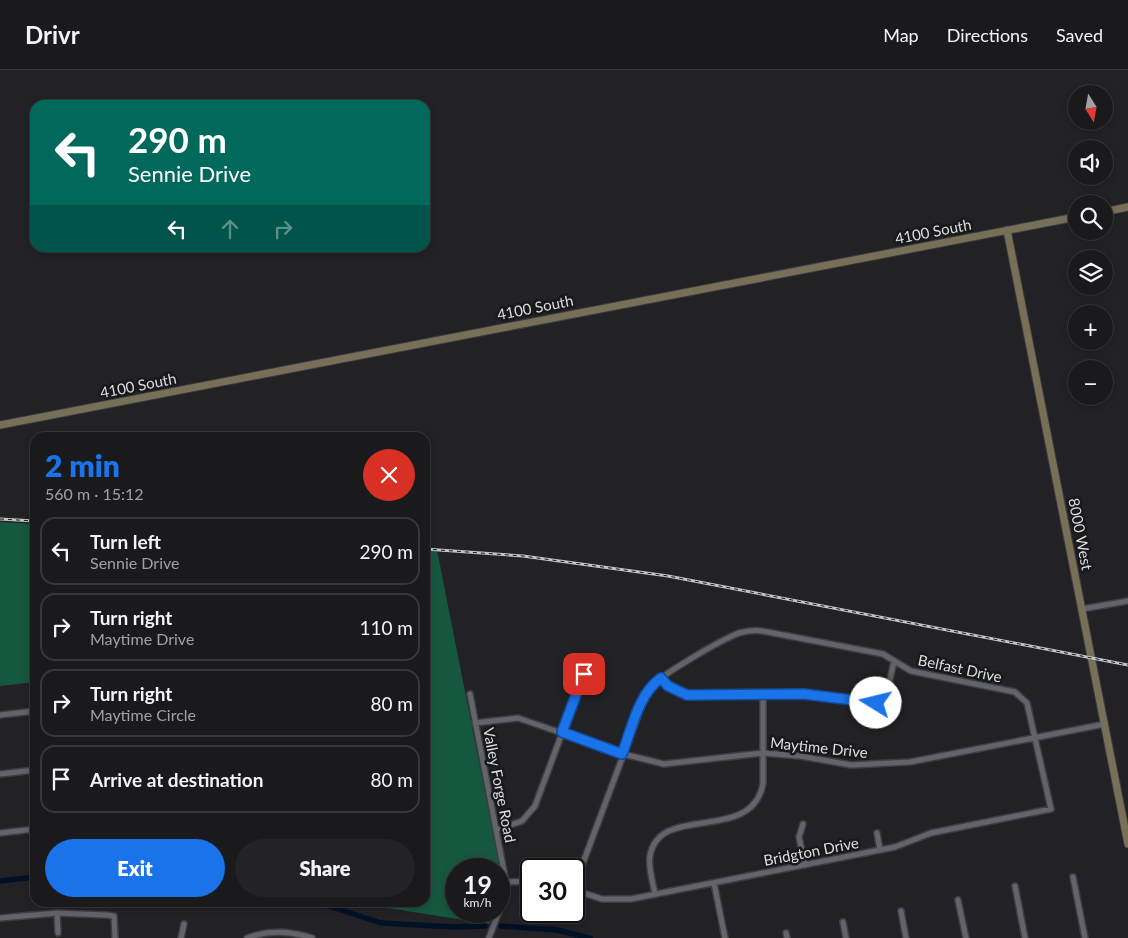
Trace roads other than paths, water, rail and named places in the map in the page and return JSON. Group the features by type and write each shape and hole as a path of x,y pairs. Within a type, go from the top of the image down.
{"main road":[{"path":"1113,210 1128,207"},
{"name":"4100 South","path":"0,425 1068,219"},
{"name":"8000 West","path":"1007,230 1105,724 1124,805 1128,844"}],"street":[{"path":"1082,609 1128,601"},
{"name":"Belfast Drive","path":"661,678 736,634 752,630 883,654 911,671 1015,692 1028,703 1050,809"},
{"path":"585,858 645,695 653,684 661,678 668,686 687,695 812,695 885,703 894,661"},
{"path":"496,830 522,820 535,806 584,674"},
{"name":"Valley Forge Road","path":"470,694 501,858"},
{"path":"655,894 649,858 659,837 671,830 731,818 750,810 761,795 763,695"},
{"path":"0,715 30,712"},
{"name":"Maytime Drive","path":"476,723 518,718 644,761 680,764 740,754 782,754 851,765 881,765 910,762 1105,724"},
{"path":"0,774 30,771"},
{"name":"Bridgton Drive","path":"585,892 602,899 616,900 655,894 880,850 910,843 930,833 1050,809"},
{"path":"802,824 799,837 805,865"},
{"path":"0,833 30,830"},
{"path":"877,833 880,850"},
{"path":"1073,877 1085,938"},
{"path":"714,883 725,938"},
{"path":"1015,886 1025,938"},
{"path":"958,900 966,938"},
{"path":"901,911 906,938"},
{"path":"57,913 58,933"},
{"path":"0,918 57,913 114,916 116,938"},
{"path":"843,922 846,938"},
{"name":"Valley Forge Road","path":"489,938 494,923"},
{"path":"181,938 184,924"},
{"path":"247,938 270,932 308,937"}],"waterway":[{"path":"0,881 30,878"},
{"path":"332,907 381,923 454,927 485,926"},
{"path":"501,926 557,930 590,938"}],"railway":[{"path":"0,519 30,521"},
{"path":"430,549 523,556 668,576 1128,665"}]}
